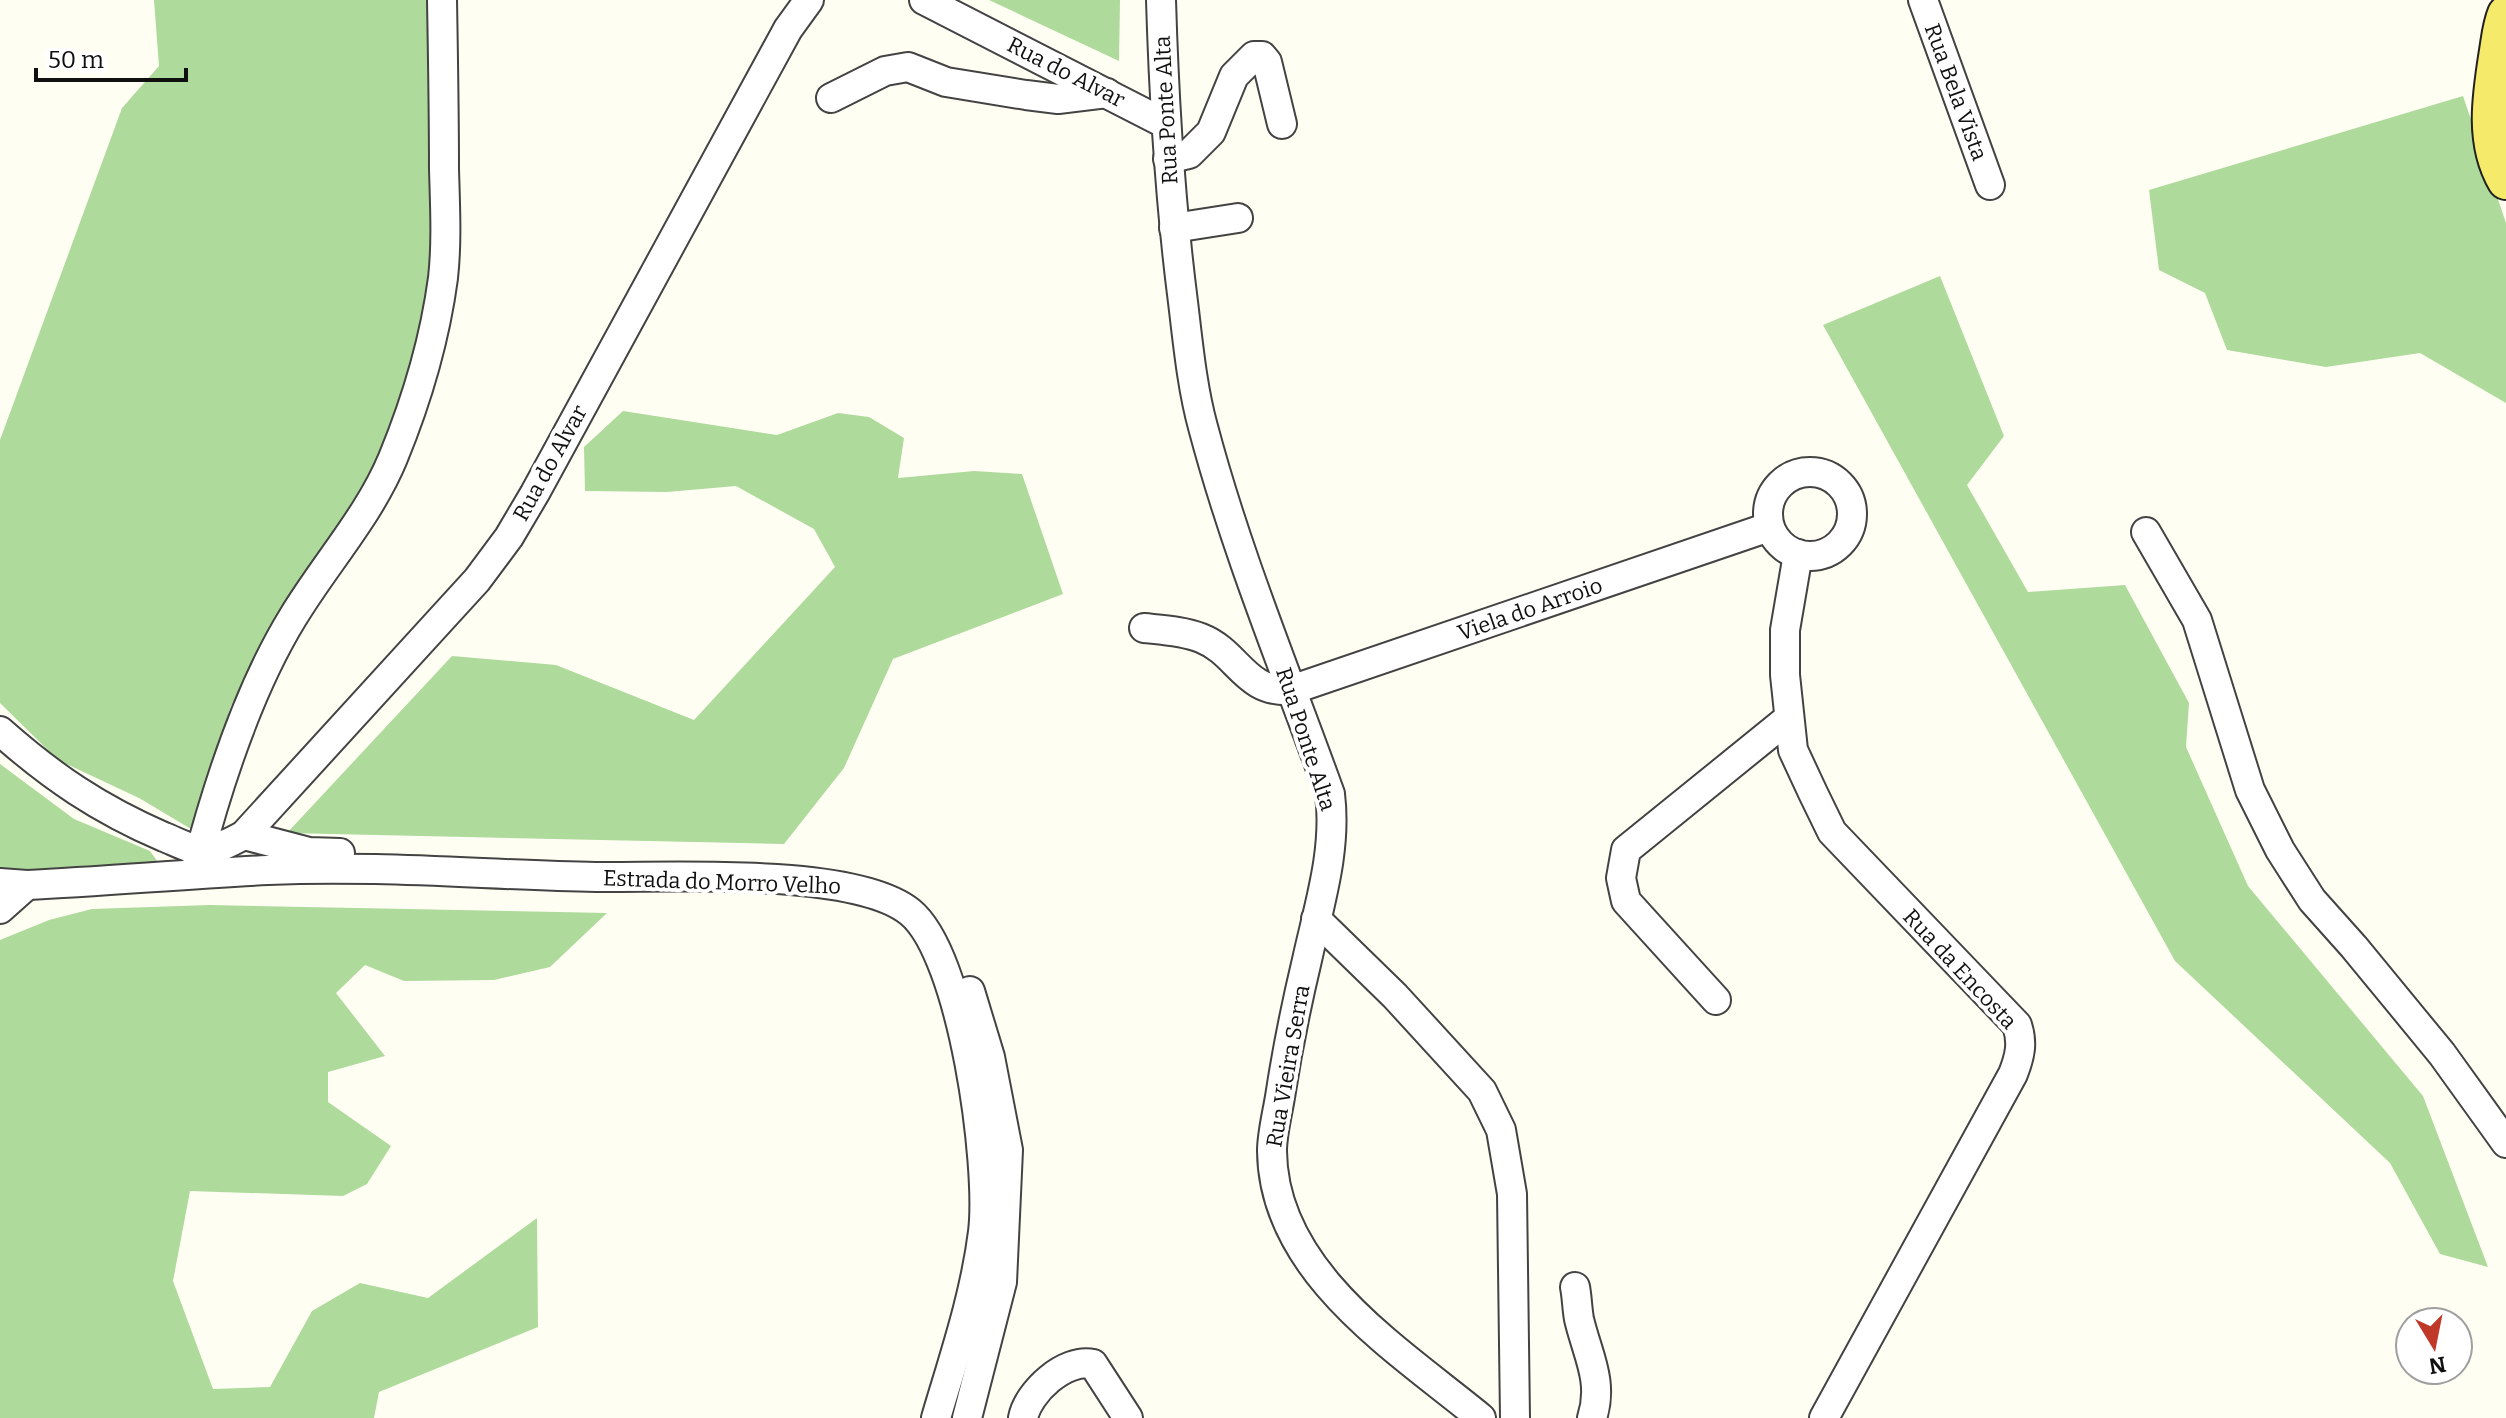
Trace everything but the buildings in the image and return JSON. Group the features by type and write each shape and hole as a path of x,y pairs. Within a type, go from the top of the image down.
{"main road":[{"path":"2506,14 2492,85 2498,132 2498,167 2506,181"}],"street":[{"path":"197,864 221,782 263,674 292,618 380,484 393,458 423,369 443,278 442,0"},
{"name":"Rua do Alvar","path":"197,864 244,835 477,580 509,537 788,29 809,0"},
{"name":"Rua do Alvar","path":"924,0 1164,123"},
{"name":"Rua Ponte Alta","path":"1161,0 1164,123 1174,228 1202,425 1228,511 1330,794 1333,822 1329,860 1316,919"},
{"name":"Rua Bela Vista","path":"1923,0 1990,185"},
{"path":"1168,159 1189,154 1211,132 1234,76 1254,56 1262,56 1267,62 1282,124"},
{"path":"831,98 885,71 908,67 946,82 1026,95 1058,99 1107,93"},
{"path":"1174,228 1238,218"},
{"path":"1810,472 1826,475 1839,484 1848,497 1852,512 1850,528 1841,542 1829,551 1814,556 1798,554 1785,549 1769,527 1768,512 1772,496 1781,484 1794,475 1810,472"},
{"name":"Viela do Arroio","path":"1291,690 1769,527"},
{"path":"2146,532 2197,620 2250,790 2280,850 2312,900 2442,1054 2506,1143"},
{"name":"Rua da Encosta","path":"1798,554 1785,630 1793,750 1832,832 2017,1025 2021,1037 2021,1052 2013,1074 1824,1418"},
{"path":"1144,628 1201,638 1220,649 1259,685 1274,691 1291,690"},
{"path":"1716,1000 1626,901 1621,878 1626,850 1789,718"},
{"path":"0,731 44,769 197,864"},
{"path":"244,835 309,852 670,858 874,880 902,890 934,913 961,962 990,1057 1008,1150 1002,1282 967,1418"},
{"path":"0,909 13,884 197,864"},
{"name":"Estrada do Morro Velho","path":"197,864 269,870 447,870 589,877 763,879 854,888 890,899 913,915 933,939 954,995 976,1104 985,1173 983,1229 971,1300 936,1418"},
{"path":"1316,919 1395,996 1482,1091 1501,1130 1512,1194 1515,1418"},
{"name":"Rua Vieira Serra","path":"1316,919 1290,1032 1272,1149 1275,1186 1286,1225 1307,1259 1357,1317 1481,1418"},
{"path":"1575,1287 1579,1317 1595,1369 1597,1388 1592,1418"},
{"path":"1023,1418 1025,1406 1039,1387 1075,1364 1086,1362 1093,1364 1128,1418"}],"green space":[{"path":"154,0 431,0 432,276 413,366 383,454 370,479 283,612 231,706 191,829 139,798 58,760 0,703 0,440 122,108 159,66"},
{"path":"989,0 1120,0 1119,61"},
{"path":"2463,96 2506,223 2506,403 2420,353 2326,367 2227,350 2205,293 2159,270 2149,190"},
{"path":"1940,276 2004,436 1967,485 2028,592 2125,585 2189,703 2186,747 2248,886 2423,1096 2488,1267 2440,1254 2390,1163 2175,961 1823,325"},
{"path":"623,411 777,435 838,413 869,417 904,438 898,478 974,471 1022,474 1063,594 893,659 844,768 784,844 287,833 452,656 556,665 694,720 835,567 814,529 736,486 667,492 585,491 584,447"},
{"path":"0,764 74,819 150,851 162,868 0,870"},
{"path":"210,905 607,913 550,967 494,980 404,981 365,965 336,993 385,1056 328,1072 328,1102 391,1146 367,1184 343,1196 190,1191 173,1281 213,1389 270,1387 312,1311 360,1283 428,1298 537,1218 538,1327 379,1392 374,1418 0,1418 0,940 49,920 92,909"}]}
